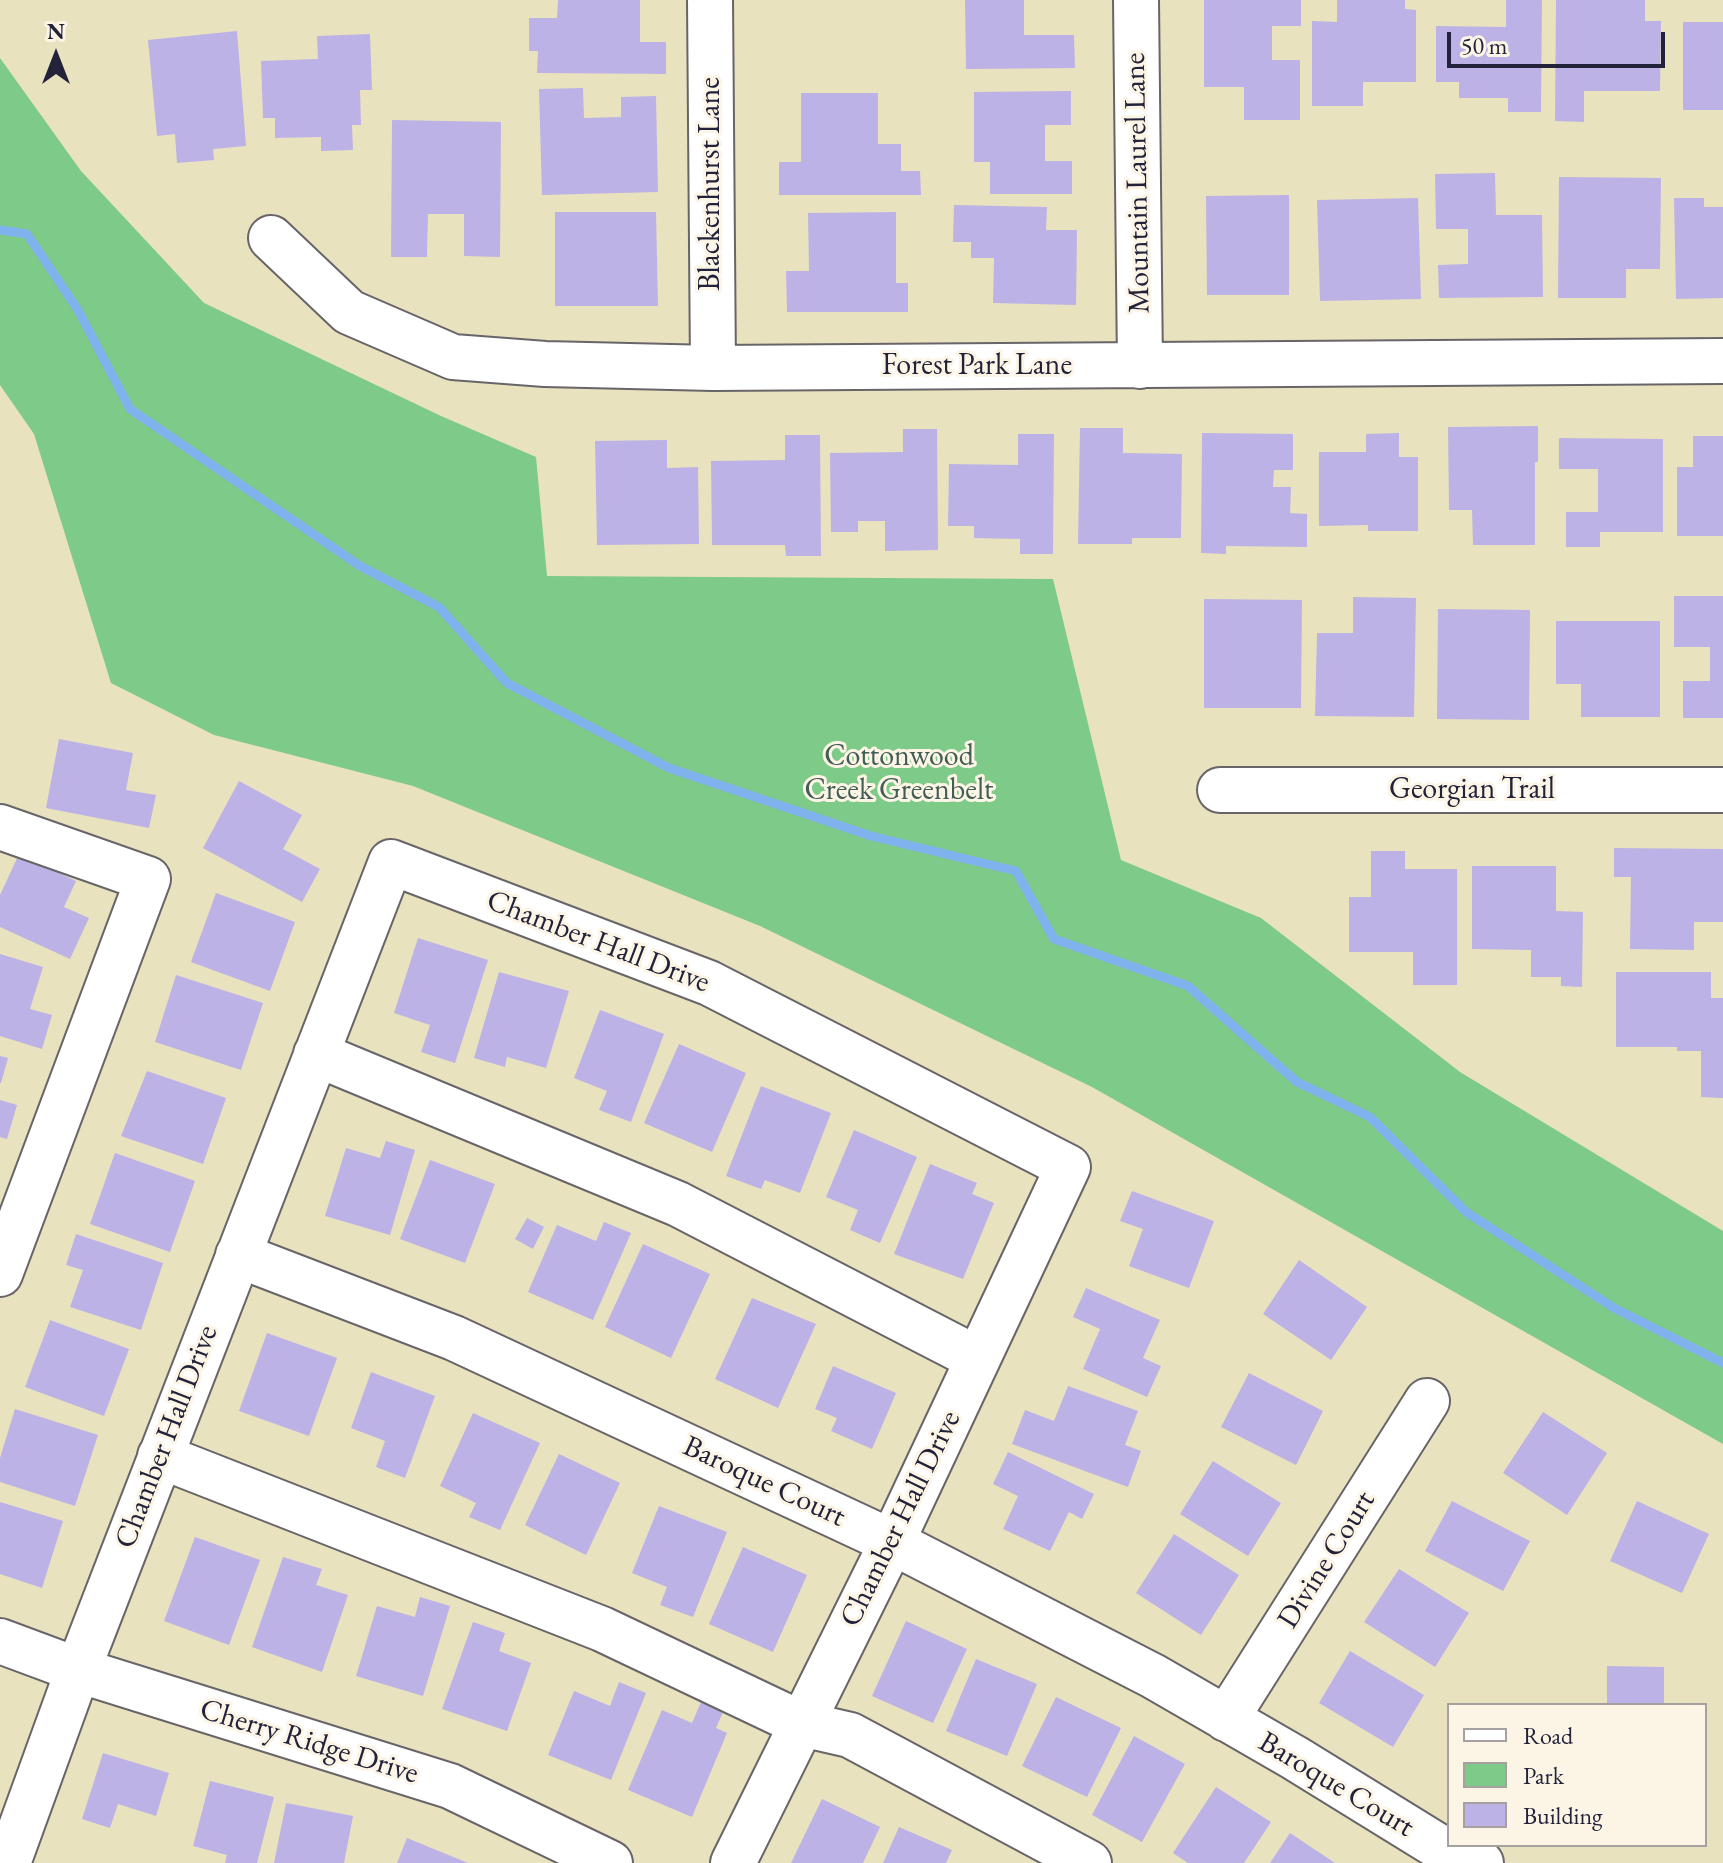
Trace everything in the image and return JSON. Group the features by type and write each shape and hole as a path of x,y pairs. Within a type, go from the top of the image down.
{"street":[{"name":"Blackenhurst Lane","path":"710,0 713,368"},
{"name":"Mountain Laurel Lane","path":"1136,0 1140,366"},
{"name":"Forest Park Lane","path":"271,238 349,312 453,357 545,364 713,368 1723,361"},
{"name":"Georgian Trail","path":"1220,790 1723,790"},
{"path":"0,827 148,879 0,1274"},
{"name":"Chamber Hall Drive","path":"8,1863 78,1670 391,862 709,983 1068,1167 892,1542 733,1863"},
{"path":"316,1054 678,1204 978,1359"},
{"name":"Baroque Court","path":"238,1255 454,1338 892,1542 1153,1676 1436,1845 1481,1863"},
{"name":"Divine Court","path":"1226,1719 1427,1401"},
{"path":"160,1456 602,1629 802,1724 850,1735 1089,1863"},
{"name":"Cherry Ridge Drive","path":"0,1641 78,1670 450,1786 610,1863"}],"green space":[{"name":"Cottonwood Creek Greenbelt","path":"0,58 81,171 204,303 441,416 536,457 547,576 1053,579 1121,860 1261,918 1460,1072 1723,1231 1723,1444 1092,1087 760,926 413,786 214,735 111,683 34,434 0,385"}],"building":[{"path":"558,0 640,0 640,42 666,42 666,74 537,73 538,51 529,51 529,18 557,18"},
{"path":"965,0 1024,0 1024,35 1074,35 1075,68 966,69"},
{"path":"1204,0 1301,0 1301,26 1272,26 1272,60 1300,60 1300,120 1244,120 1244,87 1204,87"},
{"path":"1337,0 1405,0 1405,9 1416,10 1416,82 1363,82 1363,106 1312,106 1312,21 1337,22"},
{"path":"1506,0 1542,0 1541,112 1508,112 1508,98 1459,98 1459,82 1436,82 1436,26 1506,27"},
{"path":"1556,0 1645,0 1645,21 1661,21 1660,91 1584,91 1584,122 1555,121"},
{"path":"1683,22 1723,22 1723,110 1683,110"},
{"path":"237,31 246,146 213,149 214,160 177,163 175,134 157,136 148,40"},
{"path":"370,34 372,90 360,90 361,125 352,125 353,150 321,151 321,137 275,138 275,118 263,118 261,61 318,59 317,36"},
{"path":"583,88 584,118 621,117 621,97 656,96 658,192 542,195 539,89"},
{"path":"1071,91 1071,125 1045,125 1045,161 1072,161 1072,194 990,194 990,162 974,162 974,92"},
{"path":"801,93 878,93 878,144 901,144 901,171 920,171 921,195 779,195 779,162 801,162"},
{"path":"392,120 501,122 500,257 464,256 464,214 428,214 427,257 391,257"},
{"path":"1495,173 1496,215 1542,215 1543,297 1439,298 1438,265 1468,264 1468,229 1436,229 1435,174"},
{"path":"1559,177 1661,178 1660,269 1626,269 1626,298 1558,298"},
{"path":"1289,195 1289,295 1207,295 1206,196"},
{"path":"1418,198 1421,299 1320,301 1317,200"},
{"path":"1674,198 1704,198 1704,207 1723,207 1723,298 1676,299"},
{"path":"954,205 1047,207 1046,230 1077,230 1076,305 993,303 994,258 971,258 971,242 953,242"},
{"path":"555,212 656,212 658,306 555,306"},
{"path":"896,212 896,283 908,283 908,312 787,312 786,271 809,271 808,213"},
{"path":"1538,426 1535,545 1473,545 1472,510 1449,510 1448,427"},
{"path":"1080,428 1123,428 1123,453 1182,454 1181,538 1132,538 1132,544 1078,544"},
{"path":"903,429 937,429 938,550 885,551 885,521 858,521 858,532 831,532 830,453 903,452"},
{"path":"1202,433 1293,434 1293,470 1274,470 1273,487 1291,487 1290,513 1307,514 1307,547 1226,546 1226,554 1201,553"},
{"path":"1399,433 1399,457 1418,457 1418,531 1368,531 1368,525 1319,526 1319,452 1366,452 1366,434"},
{"path":"1018,434 1054,434 1053,554 1020,554 1020,539 974,538 974,526 948,526 949,464 1018,465"},
{"path":"785,435 820,435 821,556 786,556 785,545 712,545 711,461 785,460"},
{"path":"1693,436 1723,436 1723,536 1677,536 1677,467 1693,467"},
{"path":"1559,438 1663,439 1663,532 1600,532 1600,547 1566,547 1566,512 1598,512 1598,469 1559,469"},
{"path":"667,440 667,468 698,467 699,544 597,545 595,441"},
{"path":"1674,596 1723,596 1723,718 1683,718 1683,681 1710,681 1710,647 1674,647"},
{"path":"1353,597 1416,598 1414,717 1315,716 1317,633 1353,633"},
{"path":"1204,599 1302,600 1301,708 1204,708"},
{"path":"1438,609 1530,610 1529,720 1437,719"},
{"path":"1556,621 1660,621 1660,717 1581,717 1581,684 1556,684"},
{"path":"59,739 133,753 126,790 156,795 149,828 46,808"},
{"path":"239,781 302,815 283,849 320,869 302,902 203,848"},
{"path":"1614,848 1723,849 1723,922 1694,922 1694,950 1630,949 1631,877 1614,877"},
{"path":"1371,851 1405,851 1405,869 1457,869 1457,985 1413,985 1413,952 1349,952 1349,897 1371,897"},
{"path":"19,854 76,881 64,907 89,918 70,959 0,927 0,895"},
{"path":"1472,866 1556,866 1556,911 1583,912 1582,987 1561,986 1561,977 1531,977 1531,950 1472,949"},
{"path":"216,893 295,922 270,991 191,962"},
{"path":"418,938 488,960 455,1063 421,1052 430,1025 394,1013"},
{"path":"0,954 43,967 30,1009 52,1015 42,1049 0,1036"},
{"path":"499,972 569,991 546,1068 507,1057 505,1067 474,1058"},
{"path":"1616,972 1711,972 1711,998 1723,998 1723,1098 1701,1097 1701,1051 1677,1051 1677,1047 1616,1047"},
{"path":"176,975 263,1003 241,1070 155,1042"},
{"path":"600,1010 664,1034 631,1122 599,1110 607,1091 574,1078"},
{"path":"679,1044 746,1073 712,1152 644,1123"},
{"path":"0,1056 8,1058 1,1083 0,1083"},
{"path":"147,1071 226,1098 203,1164 121,1136"},
{"path":"761,1086 831,1113 800,1193 765,1180 761,1189 726,1176"},
{"path":"0,1100 17,1105 7,1139 0,1137"},
{"path":"854,1130 917,1157 880,1243 850,1230 858,1210 826,1197"},
{"path":"386,1141 415,1150 390,1235 325,1216 346,1148 380,1158"},
{"path":"115,1153 195,1181 170,1252 90,1224"},
{"path":"430,1160 495,1184 465,1263 400,1239"},
{"path":"930,1164 977,1183 972,1194 994,1203 963,1279 894,1254"},
{"path":"1132,1191 1214,1221 1189,1288 1129,1266 1143,1229 1120,1221"},
{"path":"527,1218 544,1227 533,1249 515,1239"},
{"path":"604,1222 631,1233 593,1320 528,1292 557,1225 596,1241"},
{"path":"76,1234 163,1263 141,1330 70,1307 83,1270 66,1265"},
{"path":"643,1244 710,1274 671,1358 605,1327"},
{"path":"1299,1260 1367,1307 1331,1360 1263,1314"},
{"path":"1086,1288 1160,1320 1143,1358 1161,1366 1147,1397 1083,1369 1100,1329 1073,1317"},
{"path":"752,1298 816,1324 778,1408 715,1379"},
{"path":"50,1320 129,1349 104,1416 25,1387"},
{"path":"267,1333 337,1358 309,1436 239,1411"},
{"path":"833,1366 896,1393 872,1449 831,1431 837,1418 815,1409"},
{"path":"371,1372 435,1396 405,1478 376,1467 385,1441 351,1428"},
{"path":"1249,1373 1323,1411 1296,1465 1221,1427"},
{"path":"1068,1386 1138,1411 1125,1445 1141,1451 1128,1487 1012,1444 1025,1410 1054,1421"},
{"path":"15,1409 98,1435 75,1506 0,1482 0,1458"},
{"path":"1543,1412 1607,1453 1567,1515 1503,1473"},
{"path":"473,1413 540,1443 500,1530 469,1517 476,1503 440,1486"},
{"path":"1008,1452 1094,1494 1082,1519 1069,1512 1050,1551 1003,1529 1018,1496 993,1484"},
{"path":"559,1454 620,1483 586,1555 525,1525"},
{"path":"1213,1461 1281,1503 1248,1556 1180,1514"},
{"path":"1452,1501 1530,1541 1503,1591 1425,1551"},
{"path":"1637,1501 1709,1534 1682,1593 1610,1561"},
{"path":"0,1502 63,1521 42,1588 0,1574"},
{"path":"659,1506 727,1532 693,1617 660,1605 667,1587 632,1573"},
{"path":"1174,1534 1239,1575 1201,1635 1136,1593"},
{"path":"195,1537 260,1560 229,1645 164,1621"},
{"path":"743,1547 807,1575 773,1652 709,1624"},
{"path":"283,1557 322,1569 316,1585 348,1595 322,1672 252,1647"},
{"path":"1399,1569 1469,1613 1435,1667 1364,1622"},
{"path":"420,1597 450,1606 423,1696 356,1676 377,1606 415,1617"},
{"path":"906,1621 967,1649 933,1723 872,1696"},
{"path":"473,1622 505,1633 499,1651 531,1663 507,1731 442,1709"},
{"path":"1350,1651 1424,1695 1393,1747 1319,1703"},
{"path":"976,1659 1037,1684 1007,1756 946,1731"},
{"path":"1607,1666 1664,1667 1664,1703 1607,1703"},
{"path":"619,1682 646,1693 611,1780 548,1755 574,1691 610,1706"},
{"path":"705,1693 727,1703 716,1728 727,1733 692,1817 628,1790 662,1710 692,1723"},
{"path":"1056,1697 1121,1728 1087,1797 1022,1766"},
{"path":"1134,1736 1185,1764 1142,1842 1092,1815"},
{"path":"103,1753 169,1773 156,1816 118,1804 110,1828 82,1819"},
{"path":"210,1781 274,1797 257,1863 225,1863 227,1855 193,1846"},
{"path":"1216,1787 1271,1822 1244,1863 1188,1863 1173,1853"},
{"path":"822,1799 880,1827 863,1863 791,1863"},
{"path":"286,1803 353,1816 344,1863 274,1863"},
{"path":"899,1827 952,1850 946,1863 883,1863"},
{"path":"1290,1833 1335,1863 1270,1863"},
{"path":"407,1838 468,1863 397,1863"}],"waterway":[{"path":"0,230 27,234 78,310 130,409 360,566 439,607 507,683 669,768 871,836 1016,871 1054,939 1188,986 1297,1082 1370,1117 1466,1212 1614,1308 1723,1363"}]}
